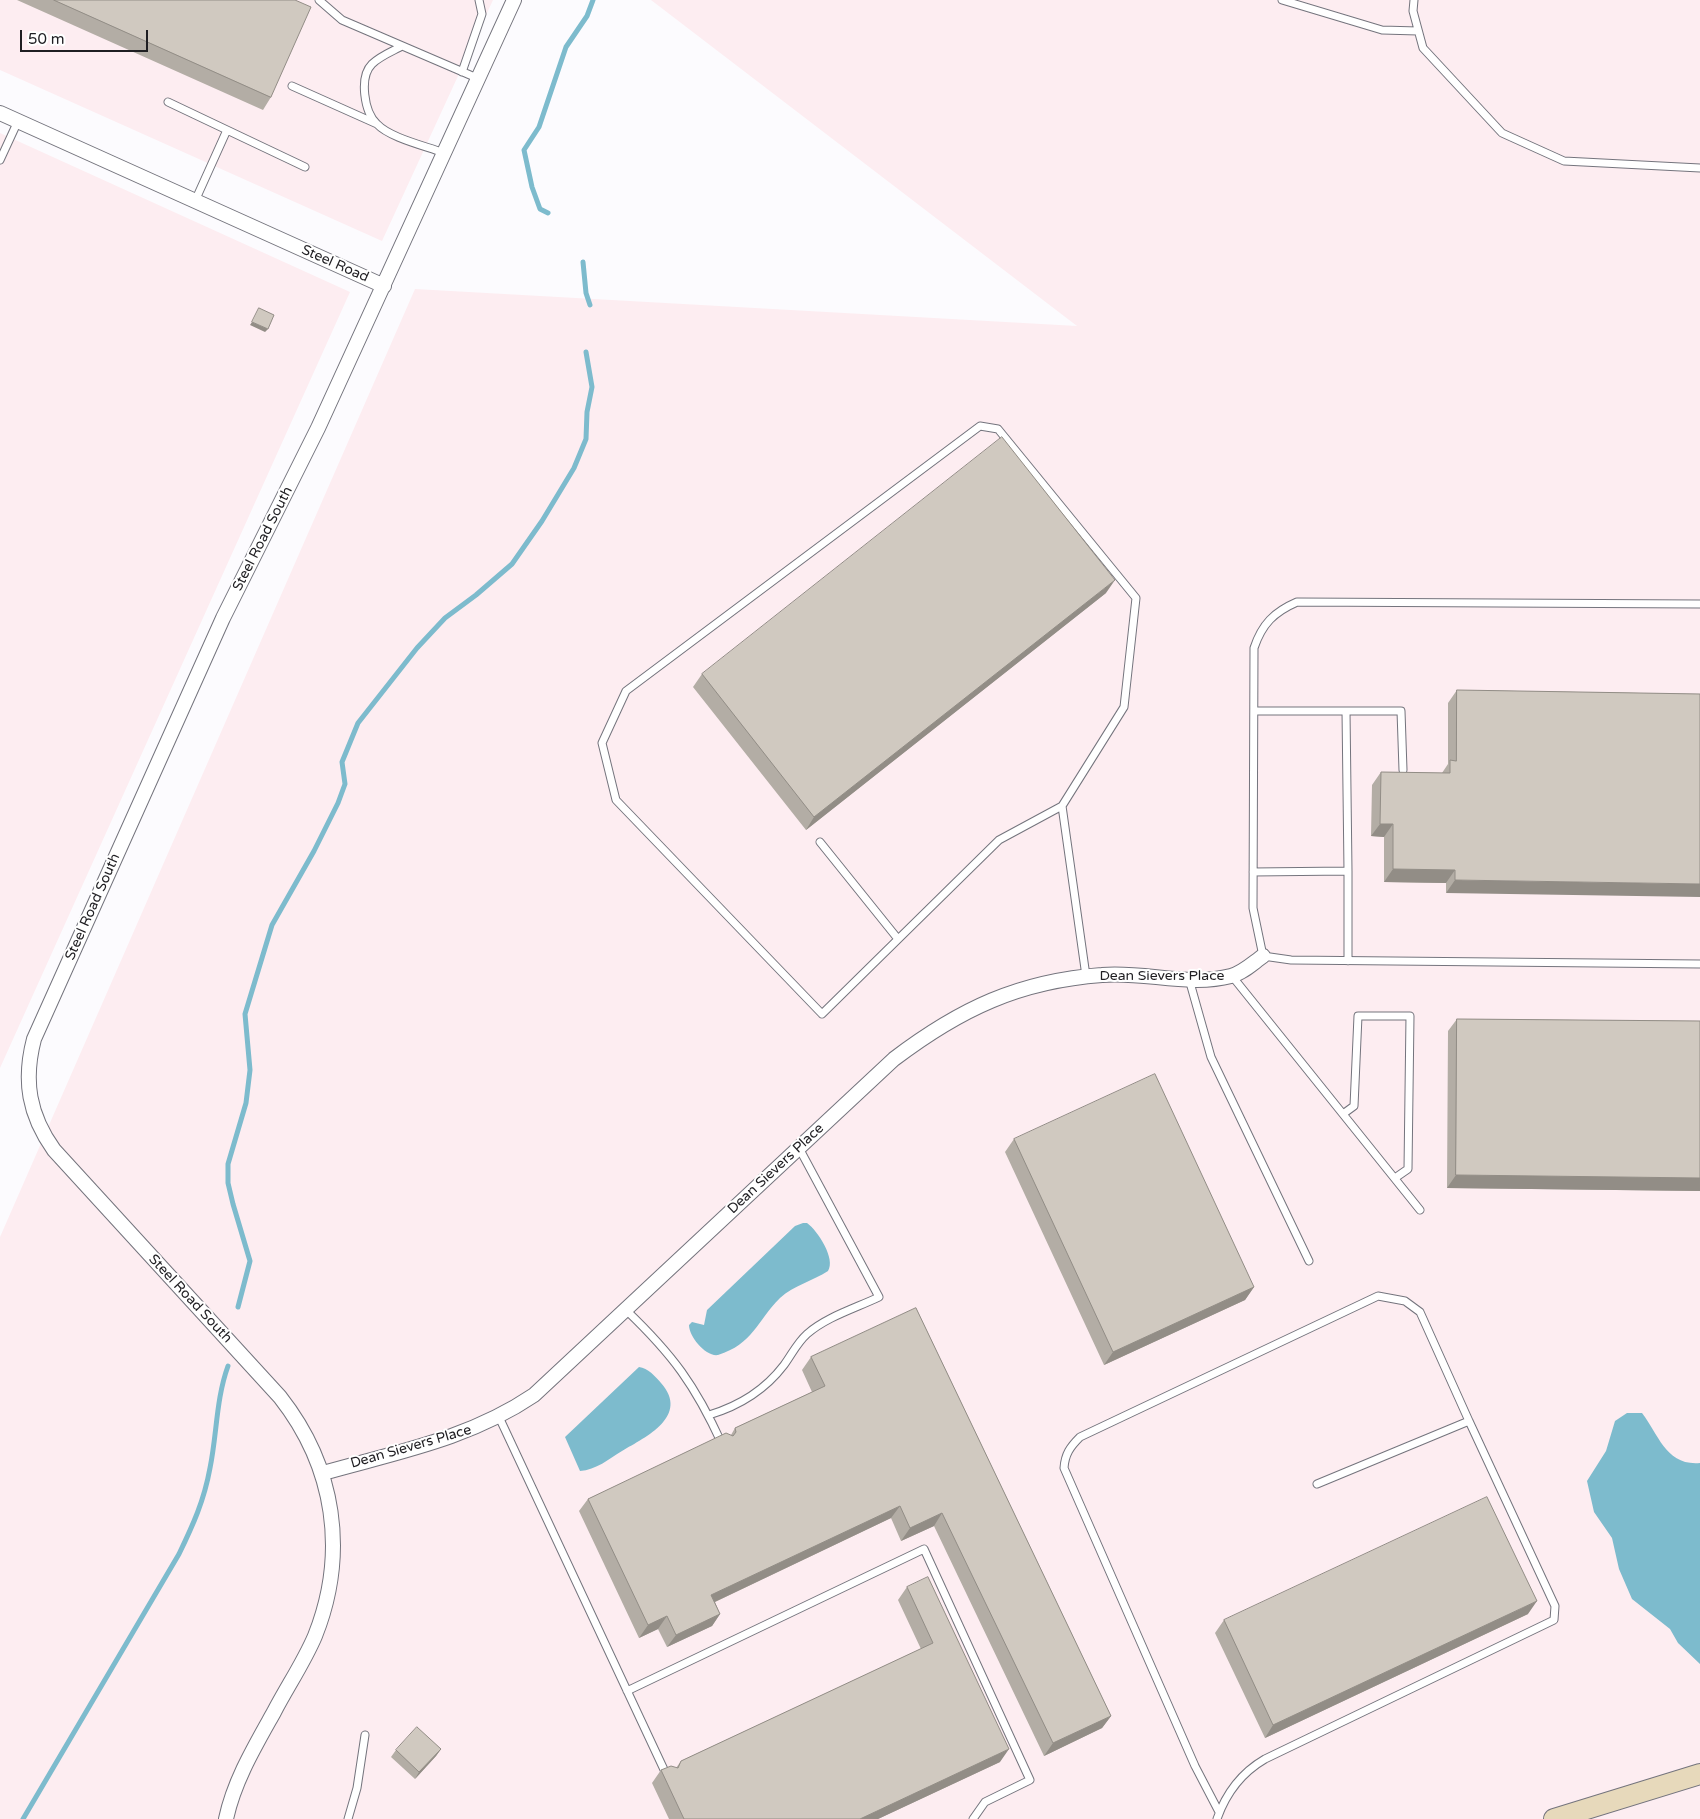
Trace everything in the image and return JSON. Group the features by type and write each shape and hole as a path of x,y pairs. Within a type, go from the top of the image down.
{"street":[{"name":"Steel Road","path":"0,112 194,202 384,286 514,0"},
{"name":"Steel Road South","path":"226,1819 246,1764 314,1637 326,1605 333,1548 331,1514 322,1473 312,1446 295,1416 280,1397 54,1150 35,1118 29,1100 27,1076 34,1039 223,618 318,428 384,286"},
{"name":"Dean Sievers Place","path":"322,1473 465,1433 499,1417 534,1395 894,1059 931,1032 978,1006 1043,983 1086,976 1134,974 1189,979 1232,976 1263,956"},
{"path":"1554,1819 1700,1774"}],"lane":[{"path":"319,0 342,20 477,78"},
{"path":"462,72 482,14 479,0"},
{"path":"1282,0 1382,30 1418,31"},
{"path":"1414,0 1413,11 1423,48 1502,133 1564,161 1700,168"},
{"path":"377,124 366,107 365,79 372,64 402,46"},
{"path":"292,86 377,124 394,134 444,153"},
{"path":"168,102 305,167"},
{"path":"0,160 18,121"},
{"path":"194,202 228,130"},
{"path":"980,426 998,428 1136,598 1124,707 1062,806 999,840 822,1014 616,800 602,743 626,691 980,426"},
{"path":"1700,604 1297,602 1273,614 1258,636 1254,648 1253,872 1253,908 1263,956 1291,960 1700,964"},
{"path":"1254,711 1401,710 1403,770"},
{"path":"1346,711 1348,961"},
{"path":"1062,806 1086,976"},
{"path":"820,842 898,939"},
{"path":"1253,872 1348,871"},
{"path":"1232,976 1420,1210"},
{"path":"1189,979 1211,1057 1309,1261"},
{"path":"1343,1114 1354,1106 1358,1016 1410,1016 1408,1168 1395,1178"},
{"path":"709,1415 734,1406 758,1392 777,1374 800,1341 814,1329 879,1297 799,1148"},
{"path":"1378,1296 1405,1301 1420,1312 1555,1606 1554,1620 1265,1759 1241,1778 1228,1794 1218,1815 1064,1468 1065,1457 1069,1448 1080,1437 1378,1296"},
{"path":"626,1310 670,1355 693,1387 709,1415 722,1444"},
{"path":"499,1417 667,1776"},
{"path":"1317,1484 1469,1420"},
{"path":"627,1691 924,1549 1030,1780 985,1802 973,1819"},
{"path":"348,1819 357,1788 365,1735"}],"shaded area":[{"path":"0,0 493,0 382,241 0,70"},
{"path":"651,0 1700,0 1700,1819 0,1819 0,1237 415,289 1077,326"},
{"path":"0,133 350,292 0,1068"}],"water":[{"path":"807,1223 811,1227 825,1246 830,1260 828,1271 791,1290 780,1298 754,1331 739,1345 718,1355 713,1355 704,1350 692,1335 689,1325 692,1322 704,1325 707,1310 795,1226"},
{"path":"639,1367 654,1375 669,1395 671,1406 668,1415 653,1432 642,1439 597,1466 580,1471 565,1437"},
{"path":"1627,1413 1642,1413 1665,1447 1679,1460 1688,1463 1700,1463 1700,1664 1678,1643 1670,1629 1632,1599 1619,1569 1612,1538 1594,1512 1587,1481 1606,1451 1615,1421"}],"building":[{"path":"54,0 295,0 311,7 271,97"},
{"path":"259,308 274,315 268,329 252,322"},
{"path":"1002,437 1115,580 814,817 702,674"},
{"path":"1457,690 1700,694 1700,884 1455,880 1455,870 1393,869 1393,824 1380,824 1381,772 1450,773 1450,760 1456,761"},
{"path":"1457,1019 1700,1021 1700,1178 1456,1175"},
{"path":"1155,1074 1254,1287 1113,1352 1014,1139"},
{"path":"916,1308 1111,1716 1053,1743 942,1513 910,1528 900,1506 711,1595 720,1614 676,1635 667,1616 648,1625 588,1499 726,1433 733,1436 736,1432 735,1428 825,1386 811,1357"},
{"path":"1487,1497 1537,1601 1273,1725 1224,1620"},
{"path":"928,1577 1009,1749 860,1819 684,1819 661,1770 671,1766 678,1768 681,1761 933,1643 907,1587"},
{"path":"417,1727 441,1749 419,1772 396,1750"}],"waterway":[{"path":"548,213 540,209 532,187 524,150 539,127 566,47 587,16 593,0"},
{"path":"583,262 586,293 590,305"},
{"path":"238,1307 250,1261 228,1183 228,1164 246,1103 250,1070 245,1014 272,925 314,851 338,803 345,784 342,762 358,723 417,648 445,618 476,595 512,564 542,521 574,468 586,439 587,412 592,387 586,352"},
{"path":"23,1819 179,1554 189,1533 208,1480 221,1391 228,1366"}]}
